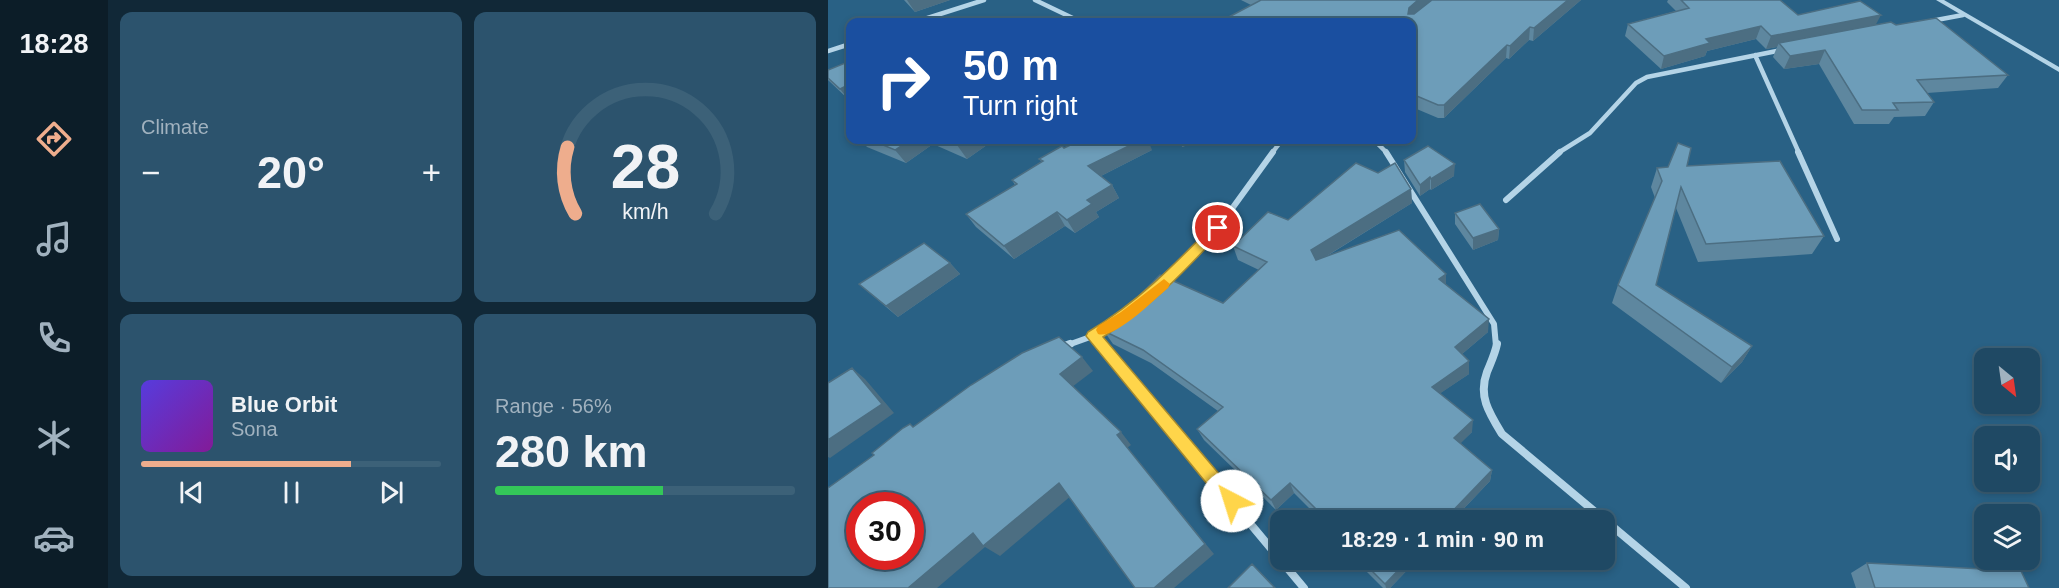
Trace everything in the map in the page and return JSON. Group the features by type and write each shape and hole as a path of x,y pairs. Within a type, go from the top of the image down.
{"street":[{"path":"928,18 984,0"},
{"path":"1035,0 1073,18"},
{"path":"1939,0 2059,70"},
{"path":"1928,22 1963,15"},
{"path":"828,51 846,45"},
{"path":"1506,200 1558,153 1590,133 1636,83 1647,77 1790,48"},
{"path":"1755,55 1837,239"},
{"path":"1157,290 1218,228 1279,144"},
{"path":"1378,144 1391,157 1494,324 1498,341 1482,387 1484,400 1502,434 1686,588"},
{"path":"1052,352 1093,336 1118,321"},
{"path":"1093,336 1304,588"}],"building":[{"path":"1261,0 1418,0 1409,8 1408,14 1414,14 1432,0 1568,0 1534,28 1530,27 1510,46 1507,45 1444,105 1438,105 1416,96 1416,18 1227,18"},
{"path":"1681,0 1780,0 1798,15 1860,1 1881,15 1771,36 1761,26 1706,39 1710,43 1664,56 1628,24 1689,8"},
{"path":"1936,18 2008,75 1917,80 1934,102 1893,103 1898,110 1862,110 1825,50 1790,56 1779,43 1891,22 1896,25"},
{"path":"846,63 846,86 840,89 828,78 828,70"},
{"path":"1678,143 1691,148 1687,166 1780,161 1824,236 1706,244 1681,187 1656,285 1752,346 1732,367 1618,285 1662,181 1657,168 1668,167"},
{"path":"881,144 904,144 895,150"},
{"path":"1072,144 1133,144 1088,166 1112,185 1087,200 1092,204 1067,220 1057,212 1004,246 966,214 1017,184 1012,180 1043,161 1039,159 1062,146 1064,148"},
{"path":"1428,146 1455,164 1420,185 1404,160"},
{"path":"1356,163 1378,173 1395,163 1411,189 1311,250 1316,260 1399,230 1446,274 1439,279 1489,319 1455,347 1469,361 1432,387 1473,420 1454,438 1492,470 1454,510 1317,510 1290,483 1271,500 1197,429 1223,407 1143,350 1104,331 1160,275 1223,303 1267,262 1233,246 1268,212 1288,220"},
{"path":"1480,204 1499,229 1473,238 1455,213"},
{"path":"924,243 950,263 886,306 859,284"},
{"path":"1059,337 1082,357 1060,374 1121,432 1117,435 1205,544 1154,588 1135,588 1059,483 983,546 973,533 908,588 828,588 828,488 874,455 872,453 903,428 910,424 913,427 971,385 1022,353"},
{"path":"852,368 882,404 828,440 828,383"},
{"path":"1867,563 2021,571 2029,588 1875,588"},
{"path":"1252,564 1275,588 1228,588"},
{"path":"1371,570 1398,570 1385,584"}],"slow traffic":[{"path":"1103,330 1126,316 1164,284"}],"route":[{"path":"1218,228 1164,284 1126,316 1093,336 1232,501"}]}
